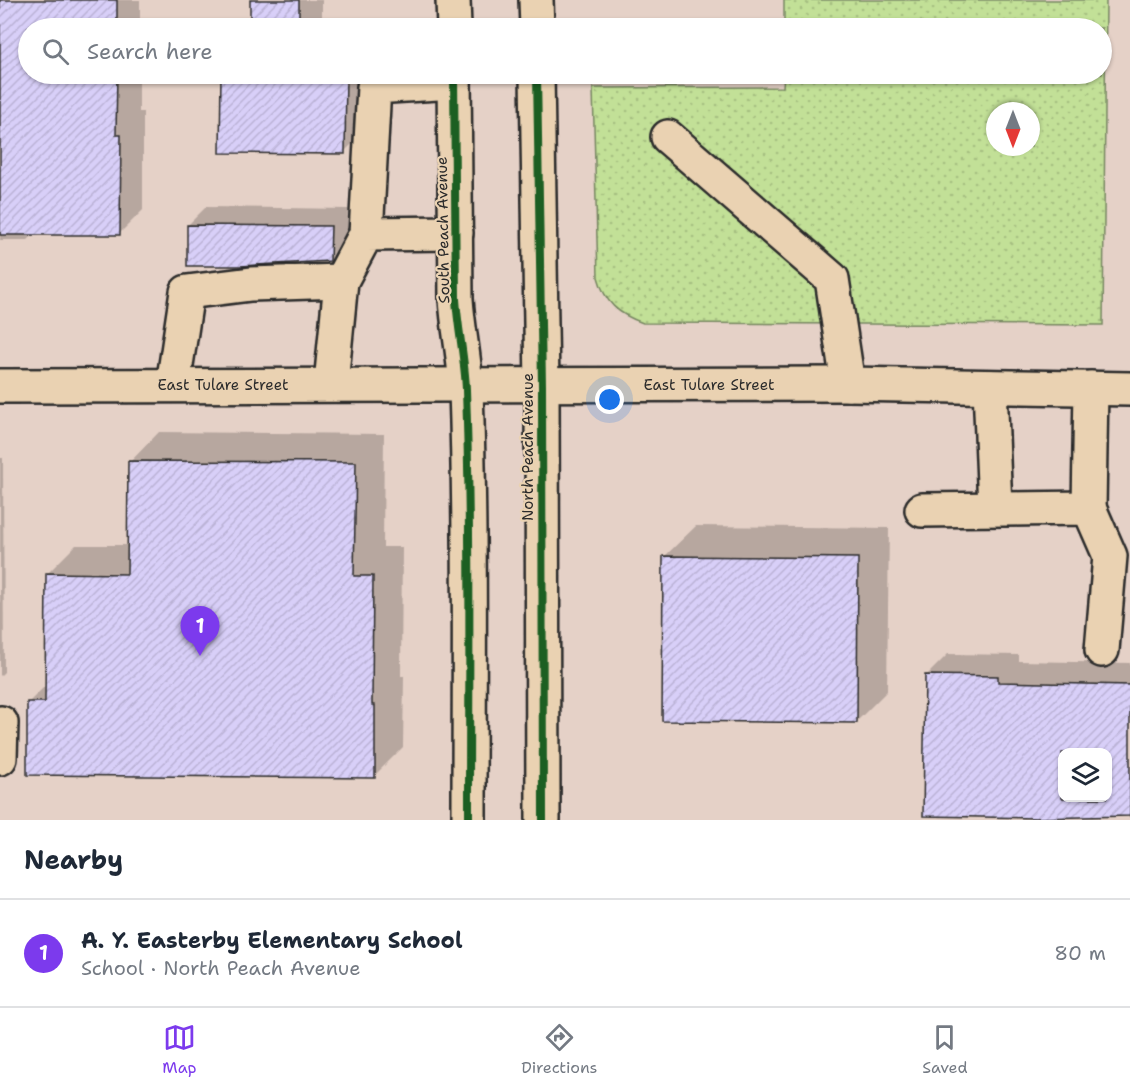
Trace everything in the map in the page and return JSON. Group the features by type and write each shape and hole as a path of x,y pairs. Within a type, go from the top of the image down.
{"main road":[{"path":"453,0 454,18"},
{"path":"536,0 537,18"},
{"path":"331,384 341,281 366,234 374,87 401,84"},
{"name":"South Peach Avenue","path":"454,84 458,324 466,386"},
{"name":"North Peach Avenue","path":"537,84 542,386 543,820"},
{"path":"668,137 832,279 848,384"},
{"path":"366,234 456,233"},
{"path":"173,385 187,292 251,284 341,281"},
{"name":"East Tulare Street","path":"0,386 848,384 1130,389"},
{"path":"466,386 469,820"},
{"path":"990,387 995,508"},
{"path":"1091,388 1089,508 1110,556 1102,650"},
{"path":"922,510 1089,508"},
{"path":"0,758 1,723"}],"green space":[{"path":"784,0 1106,0 1106,18 784,18"},
{"path":"783,84 1105,84 1103,325 643,323 626,316 609,301 598,277 593,88 783,87"}],"building":[{"path":"0,0 117,0 117,18 18,18 18,84 117,84 116,135 121,135 120,235 0,235"},
{"path":"250,0 299,0 299,18 250,18"},
{"path":"221,84 346,84 345,154 220,153"},
{"path":"187,225 331,226 330,261 240,266 187,266"},
{"path":"128,461 356,462 354,576 373,576 372,705 375,705 375,778 27,775 27,702 45,702 46,573 127,574"},
{"path":"663,556 858,558 857,723 662,721"},
{"path":"925,675 998,676 998,682 1130,685 1130,816 1035,818 923,816"}],"cycle path":[{"path":"454,84 456,299 465,379 468,444 469,820"},
{"path":"537,84 542,386 543,820"}],"place":[{"name":"A. Y. Easterby Elementary School","path":"200,656"}]}
